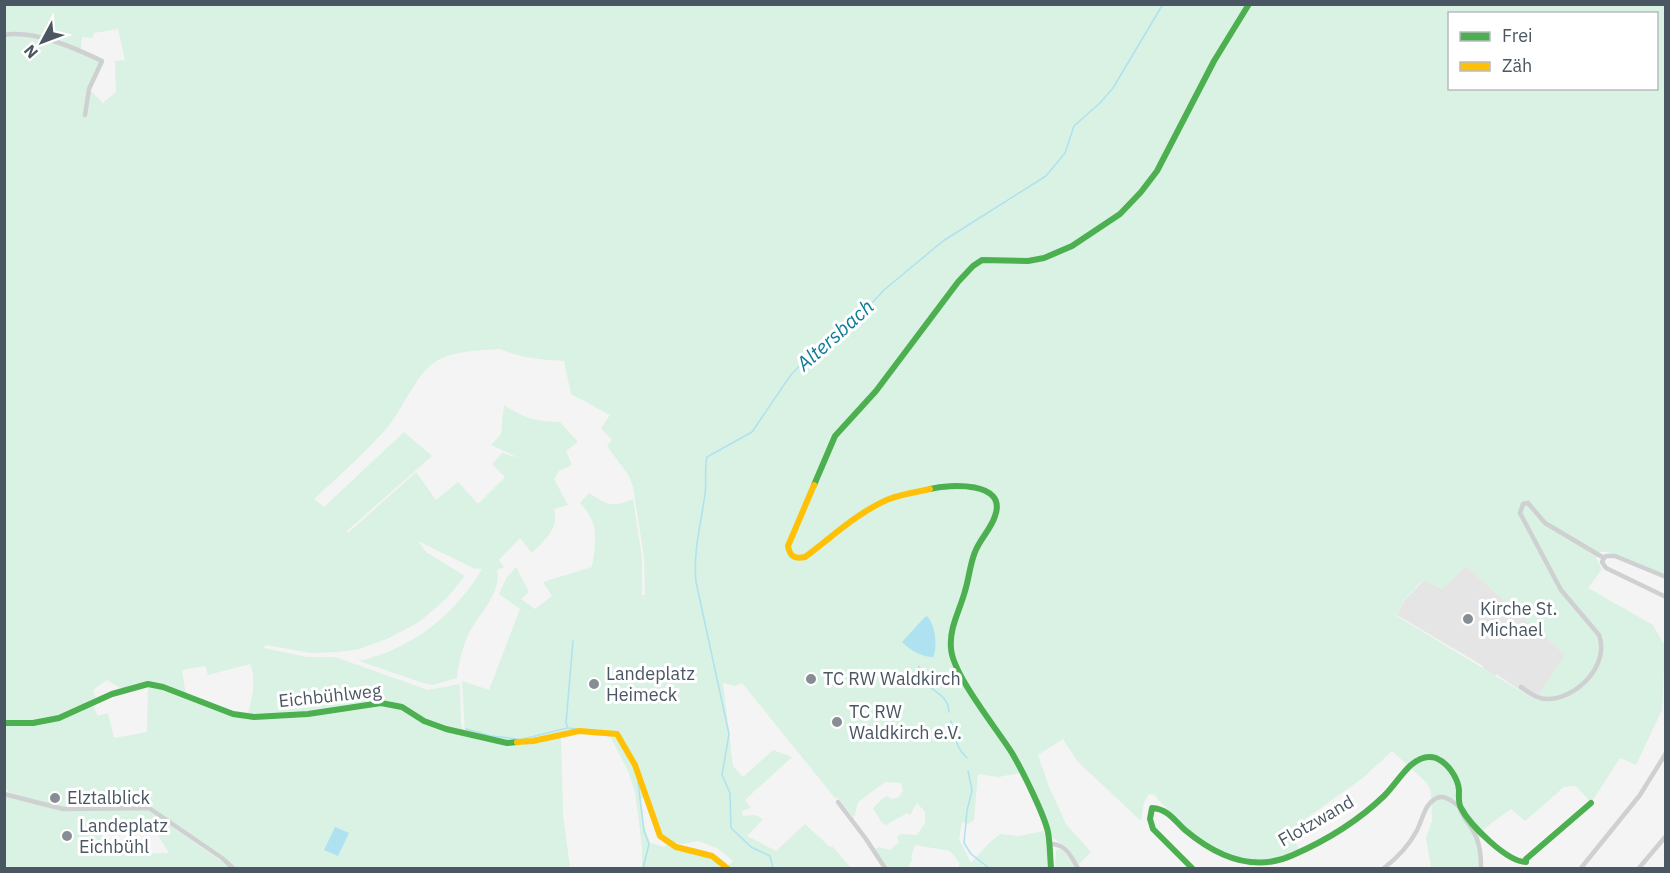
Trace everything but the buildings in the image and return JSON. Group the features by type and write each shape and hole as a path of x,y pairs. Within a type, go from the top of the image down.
{"street":[{"path":"1050,868 1048,831 1041,813 1013,755 957,670 950,654 951,635 976,547 997,514 997,504 992,495 973,486 957,484 910,494 891,499 867,512 805,557 792,558 788,546 835,436 901,360 958,282 982,260 1028,261 1044,258 1072,246 1119,214 1145,188 1160,165 1214,61 1249,4"},
{"path":"4,35 20,33 37,37 81,51 102,61 89,89 85,115"},
{"path":"1521,687 1532,695 1545,699 1573,692 1588,678 1599,661 1602,643 1599,635 1562,590 1526,525 1520,508 1523,504 1528,503 1545,524 1604,558"},
{"path":"1604,558 1615,556 1665,577"},
{"path":"1604,558 1602,562 1606,568 1665,597"},
{"name":"Eichbühlweg","path":"4,723 33,723 59,718 112,694 148,684 163,687 233,714 254,717 308,714 381,703 402,707 424,721 446,729 507,743 533,741 579,730 617,734 635,765 660,836 668,844 709,854 721,860 727,868"},
{"path":"1581,868 1640,795 1665,753"},
{"name":"Flotzwand","path":"1192,868 1150,825 1152,808 1164,809 1193,837 1224,856 1256,864 1286,858 1322,839 1377,802 1420,758 1432,756 1442,761 1458,784 1460,807"},
{"path":"4,790 11,796"},
{"path":"4,794 63,809 149,808 233,868"},
{"path":"1384,868 1403,851 1415,834 1426,809 1435,798 1448,798 1460,807 1502,850 1516,861 1526,862 1526,859 1591,803"},
{"path":"838,802 866,838 885,868"},
{"path":"1460,807 1461,813 1478,841 1481,868"},
{"path":"1639,868 1665,836"},
{"path":"1050,844 1058,844 1066,850 1078,868"}],"shaded area":[{"path":"1466,566 1566,655 1535,700 1397,615 1404,601 1424,580 1442,589"}],"green space":[{"path":"4,5 1665,5 1665,574 1607,552 1599,552 1596,558 1602,569 1588,588 1653,625 1665,646 1662,710 1636,765 1620,758 1591,803 1576,786 1564,787 1525,821 1511,809 1486,827 1482,832 1479,845 1481,868 1431,868 1426,838 1432,821 1431,792 1427,783 1392,751 1364,777 1290,830 1300,852 1286,858 1246,863 1201,842 1155,795 1149,794 1144,802 1141,821 1077,761 1063,739 1038,755 1049,787 1066,824 1091,852 1078,865 1068,848 1053,838 1048,831 1021,773 998,777 978,774 974,820 968,824 962,822 959,839 971,863 1000,834 1019,836 1044,831 1048,848 1048,868 958,868 960,863 950,851 915,845 911,857 913,858 908,868 888,868 875,849 879,847 890,850 899,842 897,837 900,834 917,835 925,823 925,812 917,803 910,815 907,813 886,825 882,823 873,808 883,798 899,797 903,790 901,783 885,782 858,802 854,818 838,798 835,798 742,683 735,686 723,683 733,766 743,777 773,750 792,757 745,800 751,808 742,811 743,816 755,815 763,819 747,836 776,851 805,824 830,847 832,846 851,868 642,868 642,847 635,792 628,771 609,734 579,731 561,735 563,814 570,868 236,868 223,856 149,806 177,830 231,868 5,868 5,791 11,797 63,808 11,795 5,788","holes":["118,29 125,60 115,61 116,92 103,103 89,89 102,61 81,51 82,37 93,38 94,33","500,349 531,358 564,361 571,394 610,415 601,428 612,440 607,446 629,476 633,487 644,557 645,595 642,595 642,557 633,499 620,504 610,504 589,493 580,503 594,525 592,567 543,582 552,596 535,609 521,599 529,592 516,567 507,577 499,594 520,609 489,690 462,681 465,734 461,724 460,684 428,690 335,657 307,657 264,648 265,645 312,653 359,649 387,639 419,622 447,598 465,576 426,552 418,541 473,568 482,569 459,601 430,628 397,648 359,661 433,685 457,678 461,655 467,639 493,595 498,579 497,570 504,567 499,560 520,538 532,553 553,528 554,509 568,505 554,479 559,471 572,465 566,451 578,442 560,422 530,418 504,405 501,434 491,445 519,458 502,453 492,464 505,477 478,504 458,482 436,500 416,472 348,533 347,531 432,456 404,432 324,507 314,499 387,428 430,365 458,353","1466,566 1565,655 1535,700 1397,616 1404,600 1423,580 1442,589","250,664 253,683 247,716 186,696 182,670 205,666 208,675","107,680 124,690 148,684 147,732 114,738 108,713 98,716 92,704 97,701 93,690","645,798 667,845 664,847 650,843 644,825 641,799","102,822 126,825 150,822 169,853 106,854 103,845","698,841 717,848 733,861 728,866 710,852 673,843"]},
{"path":"1062,849 1076,868 1055,868 1056,850"}],"water":[{"path":"927,616 935,636 933,657 924,656 902,642"},
{"path":"335,827 349,833 338,856 324,850"}],"waterway":[{"name":"Altersbach","path":"773,868 770,856 751,847 731,828 730,793 722,775 729,734 695,571 696,548 706,489 707,457 752,432 790,376 807,358 843,334 884,290 943,241 1046,176 1065,153 1074,126 1113,88 1163,4"},
{"path":"573,641 566,723 568,728 576,729"},
{"path":"919,666 925,682 944,699 949,712"},
{"path":"951,721 954,736 967,758"},
{"path":"523,739 567,728"},
{"path":"466,729 491,736 518,739"},
{"path":"968,771 972,790 967,811 964,843 971,854 989,868"},
{"path":"638,782 644,831 649,844 643,868"}],"traffic: fast":[{"path":"814,485 835,436 876,391 958,282 973,266 982,260 1028,261 1044,258 1072,246 1120,214 1141,192 1157,171 1214,61 1249,4"},
{"path":"930,489 950,486 974,488 993,496 997,505 993,521 973,557 953,626 951,648 959,672 1012,753 1027,781 1046,824 1051,868"},
{"path":"4,723 33,723 59,718 112,694 148,684 163,687 233,714 254,717 308,714 381,703 402,707 424,721 446,729 507,743 517,742"},
{"path":"1192,868 1153,829 1150,819 1152,808 1167,813 1197,839 1223,854 1250,862 1278,860 1329,837 1384,796 1414,763 1423,758 1433,757 1445,763 1454,776 1458,785 1460,806 1472,824 1499,849 1509,856 1526,862 1526,859 1591,803"}],"traffic: slow":[{"path":"814,485 788,546 790,553 798,558 805,557 878,504 899,496 930,489"},
{"path":"517,742 533,741 579,731 617,734 635,765 660,836 676,847 712,856 727,868"}],"place":[{"name":"Kirche St. Michael","path":"1468,619"},
{"name":"TC RW Waldkirch","path":"811,679"},
{"name":"Landeplatz Heimeck","path":"594,684"},
{"name":"TC RW Waldkirch e.V.","path":"837,722"},
{"name":"Elztalblick","path":"55,798"},
{"name":"Landeplatz Eichbühl","path":"67,836"}]}
